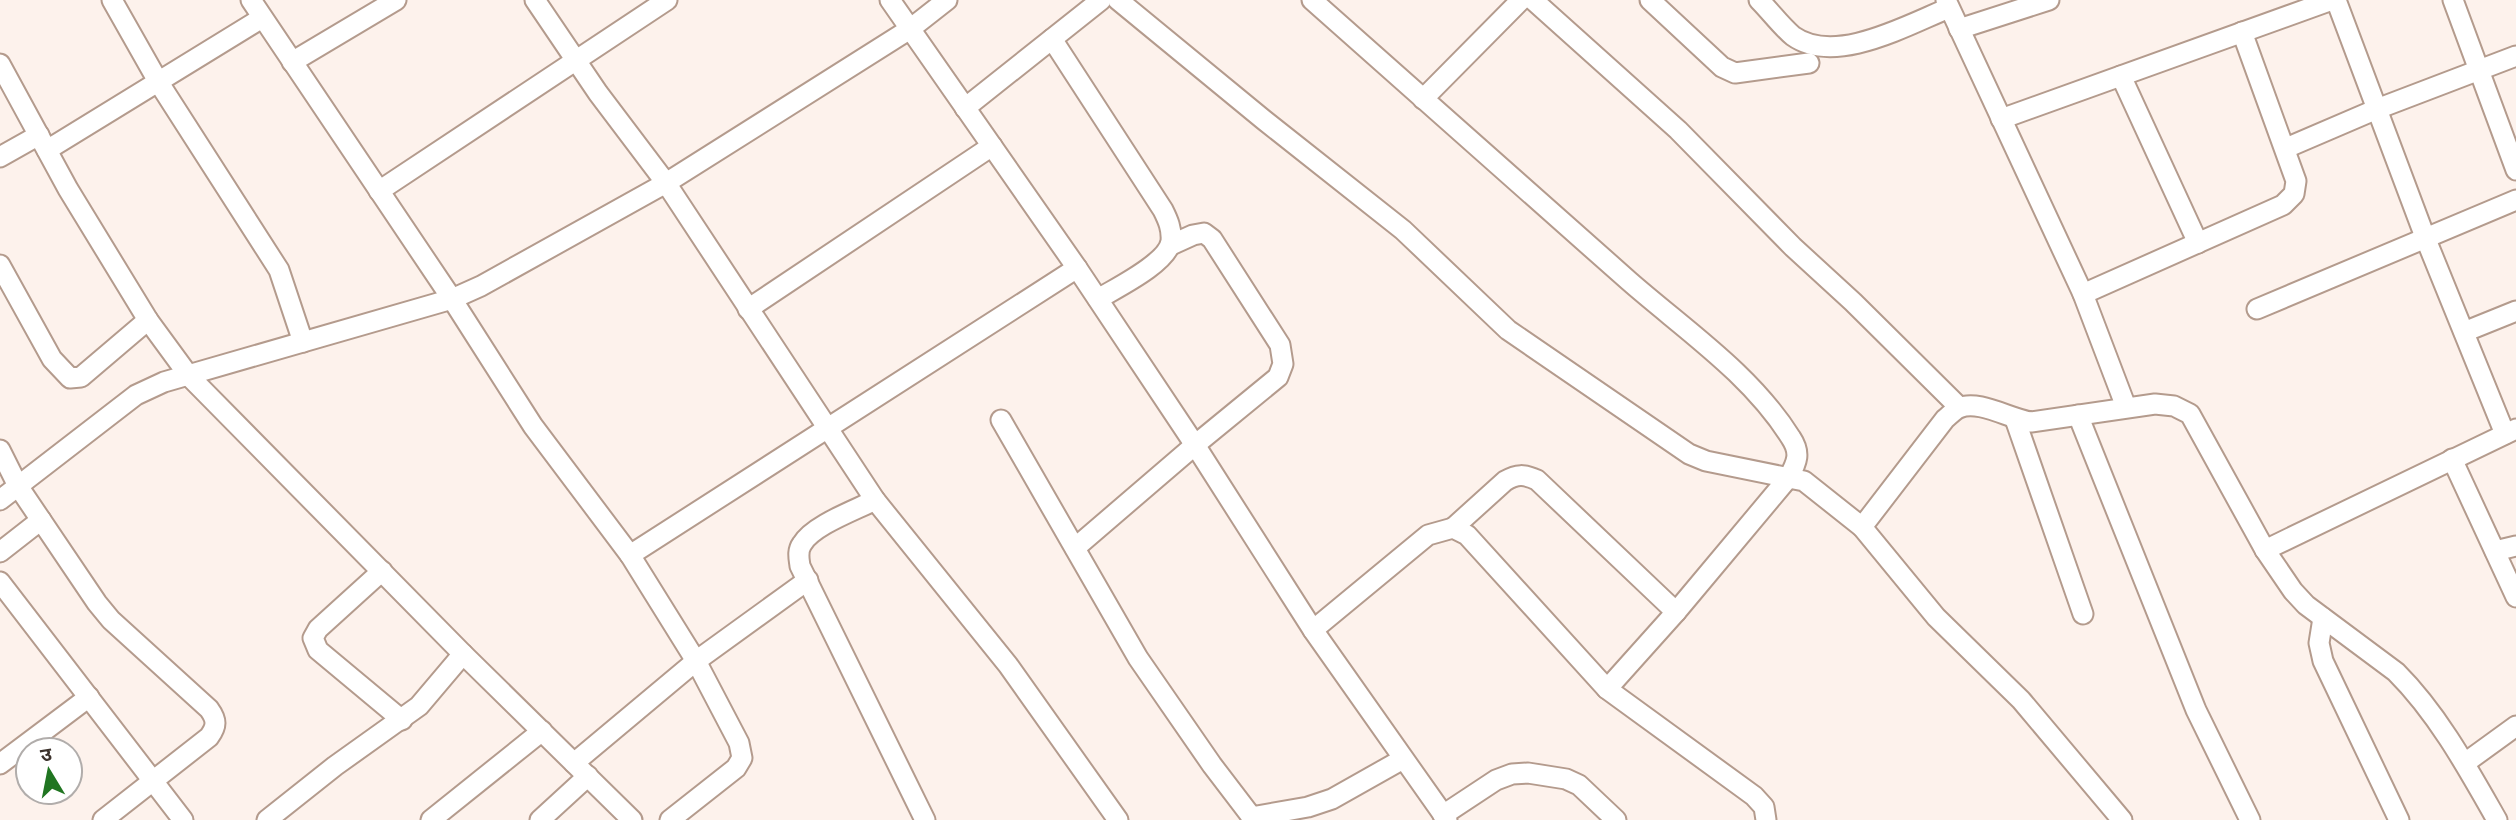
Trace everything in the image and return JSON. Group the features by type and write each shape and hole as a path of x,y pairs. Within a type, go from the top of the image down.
{"street":[{"path":"112,0 159,83 279,270 303,342"},
{"path":"251,0 452,299 533,426 630,555 696,661 739,743 742,758 736,768 670,820"},
{"path":"535,0 576,61 666,183 875,500 1008,665 1118,820"},
{"path":"379,191 667,0"},
{"path":"890,0 1077,268 1195,445 1313,630 1445,818 1496,780 1512,774 1528,773 1566,779 1579,785 1616,820"},
{"path":"0,500 136,395 164,382 452,299 481,286 666,183 910,29 947,0"},
{"path":"965,108 1101,0"},
{"path":"1312,0 1749,383 1792,439 1798,452 1798,461 1789,477 1676,612 1607,689"},
{"path":"1423,99 1521,0"},
{"path":"1533,0 1678,130 1793,247 1959,407"},
{"path":"1650,0 1722,67 1735,73 1809,63"},
{"path":"1759,0 1793,35 1812,45 1844,47 1864,42 1947,4 2083,294 2126,407"},
{"path":"1959,29 2049,0"},
{"path":"2001,119 2334,0 2463,332 2510,432 2265,550"},
{"path":"2453,0 2516,170"},
{"path":"292,62 388,2"},
{"path":"1128,3 1403,230 1508,330 1689,454 1706,461 1804,481 1862,527 1936,617 2021,700 2122,820"},
{"path":"0,157 43,142 159,83 262,18"},
{"path":"2083,294 2283,205 2294,194 2296,181 2286,148 2242,33"},
{"path":"1052,39 1163,210 1170,226 1171,244"},
{"path":"2286,148 2516,56"},
{"path":"0,64 68,189 148,320 189,376 463,654 632,820"},
{"path":"2121,76 2198,243"},
{"path":"748,309 992,146"},
{"path":"2257,309 2516,200"},
{"path":"1075,548 1278,377 1283,364 1280,345 1212,239 1204,233 1171,244 1159,260 1098,299"},
{"path":"0,265 52,359 70,378 81,377 148,320"},
{"path":"630,555 827,426 1077,268"},
{"path":"2463,332 2516,311"},
{"path":"1862,527 1945,419 1959,407 1979,405 2015,419 2031,422 2126,407 2174,405 2190,414 2265,550 2293,591 2306,605 2402,678 2465,763 2497,820"},
{"path":"2078,415 2196,710 2250,820"},
{"path":"2015,419 2083,614"},
{"path":"1001,420 1138,658 1252,818 1308,807 1332,799 1403,759"},
{"path":"0,450 18,486 111,621 216,718 216,727 209,737 103,820"},
{"path":"2452,459 2516,597"},
{"path":"1313,630 1428,535 1454,528 1505,481 1513,476 1524,475 1546,488 1676,612"},
{"path":"875,500 814,531 802,543 798,554 800,566 925,820"},
{"path":"0,552 41,520"},
{"path":"1454,528 1467,535 1607,689 1754,796 1764,807 1766,820"},
{"path":"2495,551 2516,546"},
{"path":"382,571 318,629 313,638 318,650 402,720"},
{"path":"540,820 581,770 696,661 808,580"},
{"path":"0,582 183,820"},
{"path":"2323,618 2319,643 2323,662 2399,820"},
{"path":"267,820 335,766 419,706 463,654"},
{"path":"0,764 89,697"},
{"path":"2465,763 2516,726"},
{"path":"431,820 542,731"}]}
